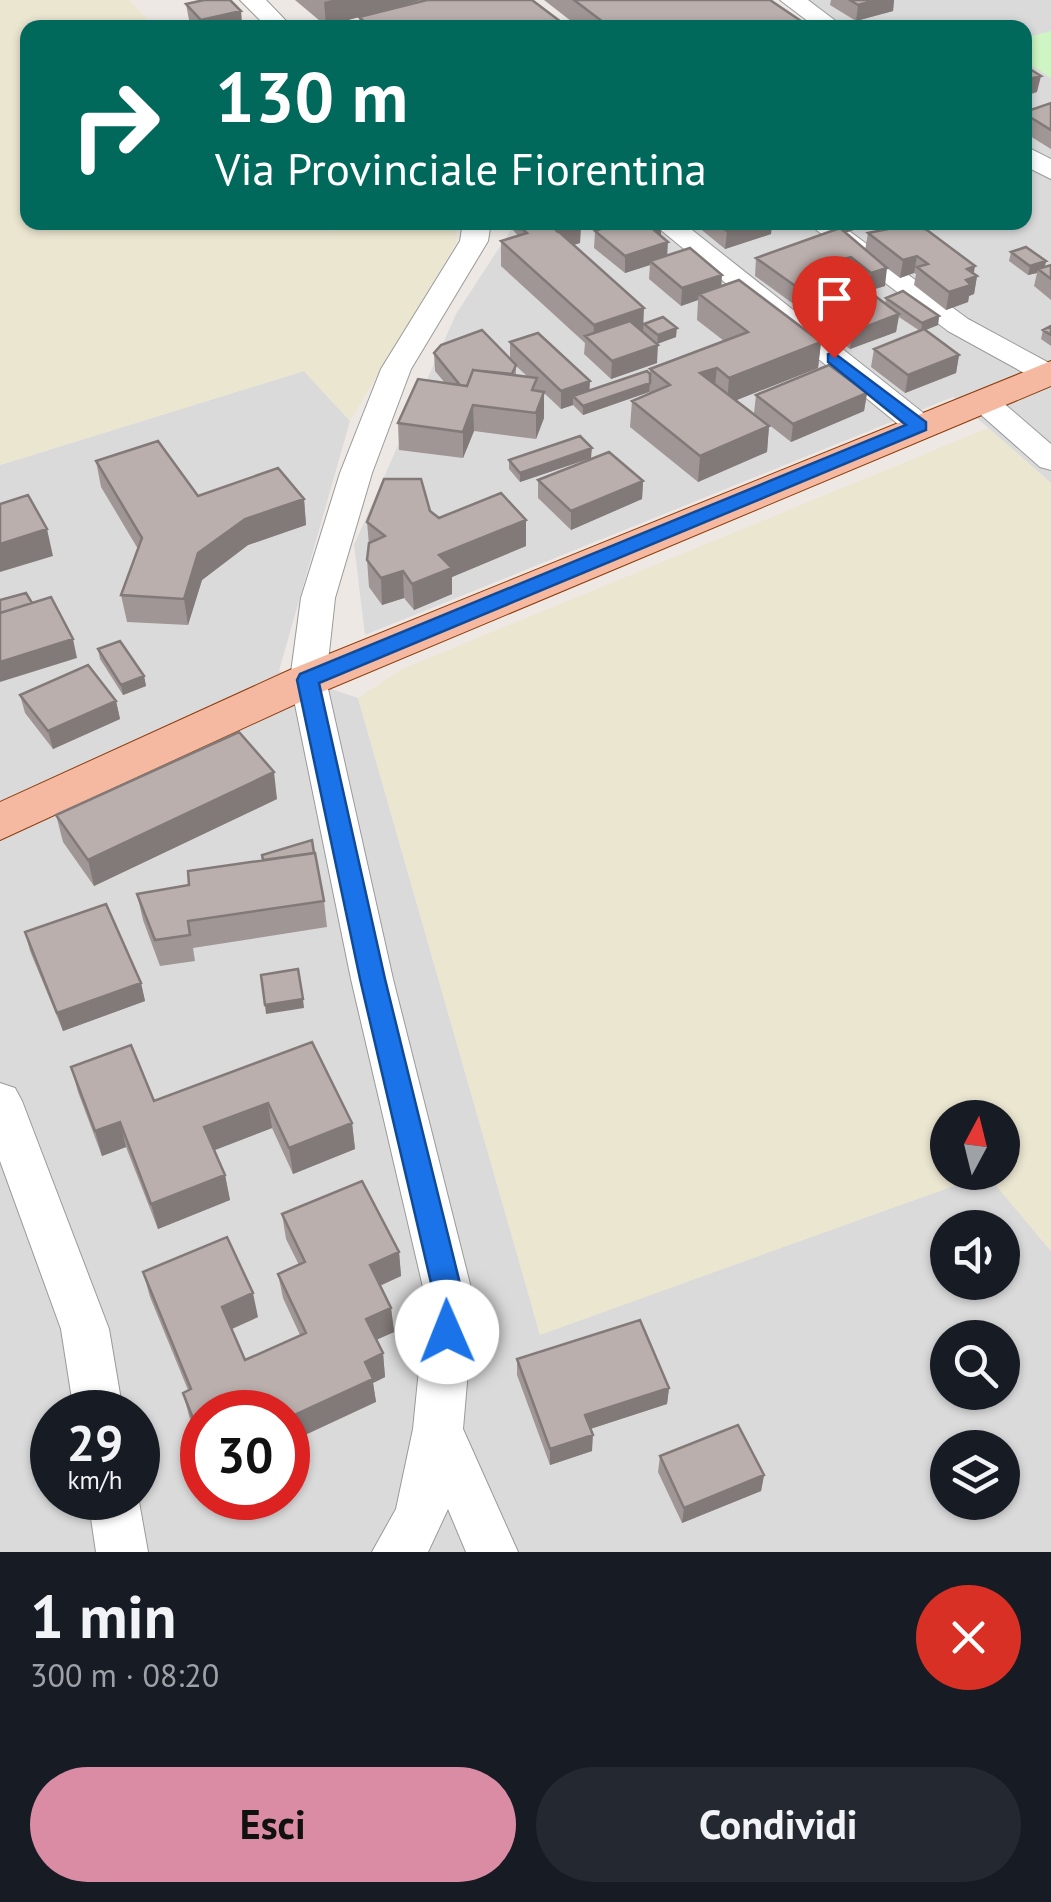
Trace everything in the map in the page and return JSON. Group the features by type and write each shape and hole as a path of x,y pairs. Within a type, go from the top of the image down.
{"main road":[{"path":"0,822 308,680 1049,373"}],"street":[{"path":"252,0 273,20"},
{"path":"792,0 822,20"},
{"path":"398,1552 420,1519 438,1429 450,1300 372,979 308,680 318,598 356,473 396,369 474,240 475,230"},
{"path":"674,230 920,426"},
{"path":"830,230 958,325 1049,373"},
{"path":"982,400 1051,460"},
{"path":"0,1101 86,1329 96,1390"},
{"path":"438,1429 492,1552"},
{"path":"117,1520 122,1552"}],"shaded area":[{"path":"0,0 129,0 148,20 20,20 20,230 456,230 457,242 350,421 304,371 0,465"},
{"path":"804,0 1051,0 1051,483 953,397 365,635 354,545 456,314 511,230 1032,230 1032,20 835,20"},
{"path":"304,371 350,421 279,671 358,698 540,1334 942,1190 1000,1190 1017,1210 930,1210 930,1300 1020,1300 1020,1214 1051,1251 1051,1552 0,1552 0,465"},
{"path":"988,428 1051,483 1051,1251 1000,1190 1020,1190 1020,1100 930,1100 930,1190 942,1190 540,1335 358,698 402,669"}],"green space":[{"path":"1051,31 1051,78 1032,66 1032,36"}],"building":[{"path":"230,0 241,11 201,20 186,4"},
{"path":"427,0 532,0 558,20 362,20 359,17"},
{"path":"574,0 770,0 800,20 600,20"},
{"path":"850,0 876,0 858,5"},
{"path":"1051,103 1051,130 1032,118 1032,110"},
{"path":"524,230 557,230 644,308 594,325 501,241 527,233"},
{"path":"654,230 668,242 625,256 595,231"},
{"path":"842,230 887,268 871,273 851,257 840,260 848,265 794,285 756,258"},
{"path":"927,230 975,266 967,269 977,276 966,280 971,285 949,292 917,267 928,264 917,256 903,260 868,233"},
{"path":"1026,247 1046,261 1030,266 1011,252"},
{"path":"690,248 722,275 682,288 650,261"},
{"path":"1051,265 1051,279 1038,269"},
{"path":"739,280 821,342 729,378 717,368 700,373 769,426 700,456 632,401 670,385 650,369 748,332 699,294"},
{"path":"863,287 899,314 852,332 817,304"},
{"path":"903,291 939,316 922,323 886,298"},
{"path":"663,317 677,328 658,335 644,324"},
{"path":"630,321 658,345 612,361 585,336"},
{"path":"924,329 959,355 908,375 874,349"},
{"path":"482,330 516,365 512,374 473,370 467,386 460,385 434,353 441,345"},
{"path":"538,333 590,381 561,391 510,342"},
{"path":"829,365 867,393 793,424 756,395"},
{"path":"473,370 537,378 532,390 544,392 536,413 473,405 463,432 398,423 418,379 467,386"},
{"path":"647,371 650,383 583,406 573,396"},
{"path":"580,436 592,448 520,473 509,460"},
{"path":"158,441 198,496 278,468 304,499 245,519 198,553 184,599 121,595 142,538 96,461"},
{"path":"609,452 643,481 571,511 538,480"},
{"path":"384,479 421,479 430,511 439,518 501,493 526,520 439,555 452,568 412,584 403,571 381,578 367,560 369,543 385,536 367,522"},
{"path":"28,495 47,529 0,544 0,504"},
{"path":"26,593 32,603 0,613 0,600"},
{"path":"51,597 73,639 0,662 0,613"},
{"path":"120,641 144,676 121,685 98,649"},
{"path":"88,665 116,701 48,731 20,695"},
{"path":"239,732 274,772 88,860 56,815"},
{"path":"312,840 314,853 263,860 262,855"},
{"path":"315,853 324,901 188,921 190,935 155,940 137,894 189,885 188,871"},
{"path":"106,904 141,983 57,1013 25,932"},
{"path":"298,969 303,999 265,1005 261,975"},
{"path":"312,1042 352,1123 289,1148 268,1103 204,1127 225,1175 151,1204 120,1122 95,1131 71,1067 131,1045 154,1101"},
{"path":"362,1181 399,1252 370,1265 391,1308 366,1319 383,1353 365,1362 373,1379 310,1408 310,1390 189,1390 143,1272 227,1237 253,1293 222,1307 245,1360 306,1333 278,1274 305,1262 282,1214"},
{"path":"640,1320 669,1388 585,1415 593,1435 550,1449 517,1359"},
{"path":"738,1425 764,1475 684,1508 660,1456"}],"route":[{"path":"447,1332 450,1300 372,979 308,680 920,426 834,358"}]}
